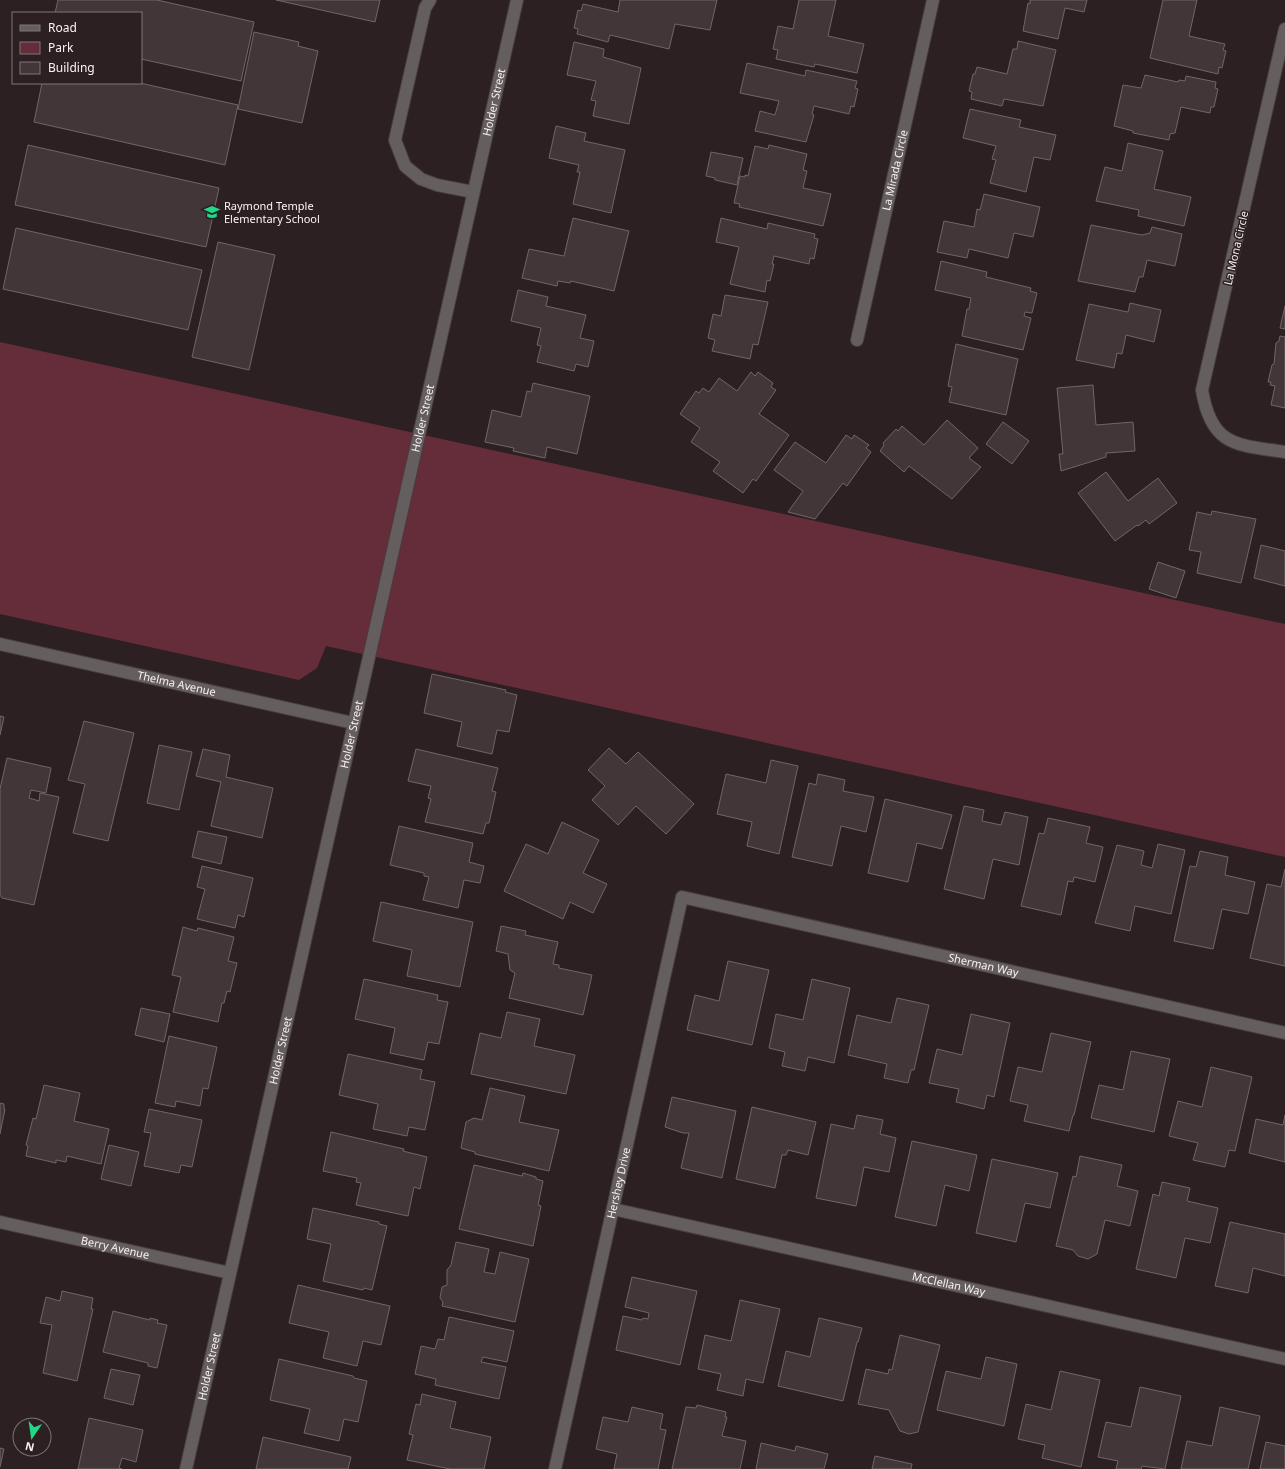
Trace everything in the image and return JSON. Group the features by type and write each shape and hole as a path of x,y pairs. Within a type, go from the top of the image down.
{"street":[{"path":"430,0 425,8 396,140 405,166 421,179 438,185 473,192"},
{"name":"Holder Street","path":"186,1469 517,0"},
{"name":"La Mirada Circle","path":"857,340 933,0"},
{"name":"La Mona Circle","path":"1285,29 1202,390 1205,408 1212,425 1224,437 1247,446 1285,452"},
{"name":"Thelma Avenue","path":"0,644 353,723"},
{"name":"Sherman Way","path":"682,897 1285,1033"},
{"name":"Hershey Drive","path":"555,1469 682,897"},
{"name":"McClellan Way","path":"613,1208 1285,1359"},
{"name":"Berry Avenue","path":"0,1222 230,1273"}],"green space":[{"path":"0,342 1285,624 1285,857 326,646 317,668 299,680 0,614"}],"building":[{"path":"58,0 157,0 254,22 241,81 142,59 142,12 55,12"},
{"path":"276,0 380,0 375,22"},
{"path":"620,0 717,0 710,30 675,24 669,49 610,35 608,42 577,34 578,29 574,28 578,10 581,11 583,4 618,12"},
{"path":"799,0 836,0 828,36 864,44 857,73 815,64 814,67 776,59 778,50 773,49 778,26 793,29"},
{"path":"1030,0 1087,0 1084,12 1065,8 1058,39 1023,31 1028,3 1030,4"},
{"path":"1163,0 1197,0 1189,36 1225,44 1223,50 1226,51 1222,68 1219,67 1218,74 1150,58"},
{"path":"254,32 299,42 298,46 318,51 302,123 238,109"},
{"path":"1018,41 1056,50 1043,106 1004,99 1002,106 971,99 972,92 969,91 973,74 975,74 977,67 1007,74 1013,49 1017,49"},
{"path":"574,42 604,49 603,57 641,68 629,124 593,116 596,101 591,100 596,81 567,75"},
{"path":"747,63 805,76 806,70 857,81 855,88 858,89 854,107 851,106 849,114 814,106 812,114 814,115 806,142 755,131 760,111 775,115 779,101 740,93"},
{"path":"1145,75 1178,82 1179,80 1185,81 1186,76 1216,82 1215,88 1218,89 1214,107 1211,107 1210,113 1181,107 1175,133 1170,134 1169,140 1133,133 1133,131 1114,126 1123,85 1141,88"},
{"path":"142,83 238,105 225,165 34,122 42,84"},
{"path":"970,109 1021,120 1019,127 1056,135 1050,160 1034,157 1026,192 990,183 996,160 992,159 996,146 963,138"},
{"path":"556,126 586,133 584,141 625,150 611,213 573,204 580,172 577,172 579,165 549,158"},
{"path":"1128,143 1163,151 1154,189 1191,197 1184,226 1138,216 1139,210 1096,201 1105,167 1122,171"},
{"path":"28,145 219,188 206,247 15,205"},
{"path":"769,145 807,154 803,170 807,171 803,188 831,194 823,226 739,207 740,204 734,203 740,176 748,176 755,146 768,149"},
{"path":"711,152 743,158 737,185 715,180 715,178 706,176"},
{"path":"984,194 1040,207 1033,237 1014,233 1008,258 969,249 967,258 937,252 944,221 974,227 977,209 980,210"},
{"path":"573,218 629,231 614,291 571,281 570,283 558,281 557,286 522,278 529,249 564,256"},
{"path":"721,218 767,229 768,223 815,234 814,238 818,239 814,259 810,258 809,264 774,256 772,264 774,264 770,281 767,280 765,292 730,284 739,247 716,242"},
{"path":"1091,225 1142,235 1150,233 1152,227 1182,234 1175,266 1147,260 1143,277 1139,277 1135,292 1078,281"},
{"path":"16,228 202,270 188,330 3,289"},
{"path":"218,242 275,255 249,370 192,357"},
{"path":"941,261 987,272 986,277 1031,288 1030,291 1037,293 1032,313 1025,312 1024,316 1031,318 1023,350 962,336 967,309 969,309 971,298 935,290"},
{"path":"518,290 548,297 546,306 586,315 580,338 594,341 588,367 576,364 574,371 537,362 541,346 537,345 541,328 511,321"},
{"path":"725,295 768,302 758,345 753,344 750,359 712,351 715,340 708,338 713,314 721,316"},
{"path":"1130,303 1161,310 1154,342 1126,335 1122,354 1117,353 1114,368 1076,360 1089,304 1128,312"},
{"path":"1285,306 1285,329 1280,328"},
{"path":"1280,336 1285,337 1285,408 1271,405 1275,386 1270,385 1271,382 1268,382 1272,365 1274,364 1276,343 1279,341"},
{"path":"956,344 1018,359 1006,415 949,402 952,387 948,386"},
{"path":"751,372 755,376 758,372 773,383 771,387 776,390 759,414 789,435 756,481 753,479 743,493 713,471 720,462 691,442 700,428 680,414 696,391 699,393 703,388 709,392 719,378 737,391"},
{"path":"533,383 590,396 577,454 547,447 545,458 513,451 514,448 485,442 492,410 521,417 527,391 531,392"},
{"path":"1093,385 1096,425 1133,422 1135,451 1106,453 1106,457 1061,471 1059,454 1063,454 1057,388"},
{"path":"947,420 978,448 969,458 981,467 952,499 909,466 904,472 880,451 884,445 883,443 896,429 898,431 902,426 924,445"},
{"path":"1003,422 1029,441 1012,464 986,444"},
{"path":"846,435 852,439 854,435 869,445 866,448 871,452 847,486 843,483 815,519 788,512 803,491 774,470 795,442 826,463"},
{"path":"1106,472 1128,501 1158,478 1177,503 1149,524 1146,520 1115,541 1078,493"},
{"path":"1212,511 1256,519 1241,583 1197,573 1201,552 1189,550 1197,512 1211,515"},
{"path":"1261,545 1285,551 1285,586 1254,578"},
{"path":"1158,562 1185,571 1176,598 1149,589"},
{"path":"432,674 506,690 505,692 517,695 509,732 497,730 492,754 457,746 462,722 424,713"},
{"path":"0,716 4,717 0,735"},
{"path":"84,721 134,733 108,841 73,833 85,784 68,780"},
{"path":"159,745 192,752 179,810 147,803"},
{"path":"609,748 626,764 638,752 694,804 666,834 636,806 618,825 592,800 605,786 588,770"},
{"path":"203,749 230,755 226,777 273,788 262,838 211,826 221,782 196,776"},
{"path":"416,749 498,768 492,791 496,792 489,823 486,823 483,834 425,822 431,799 428,798 431,786 408,781"},
{"path":"7,758 51,768 46,793 31,790 29,798 39,801 40,793 59,797 34,905 2,898 0,895 0,789"},
{"path":"771,760 798,766 779,854 747,846 752,822 717,814 726,774 766,783"},
{"path":"818,774 845,780 843,791 874,797 866,832 841,826 832,866 792,857 809,783 816,785"},
{"path":"885,799 952,815 942,849 917,843 908,882 868,873"},
{"path":"964,806 984,810 982,821 1001,825 1005,812 1028,817 1019,865 993,859 984,899 944,889"},
{"path":"1048,818 1090,827 1086,843 1103,847 1095,882 1074,877 1073,882 1068,881 1061,915 1021,906 1039,833 1044,834"},
{"path":"562,822 599,840 583,873 607,884 593,913 570,902 563,919 504,891 526,844 548,854"},
{"path":"399,826 473,843 469,862 484,866 480,883 464,880 458,908 423,900 429,877 424,876 424,873 390,865"},
{"path":"198,831 227,837 221,864 192,857"},
{"path":"1158,844 1185,850 1171,914 1135,906 1130,931 1095,923 1117,845 1144,851 1141,865 1152,868"},
{"path":"1200,851 1228,857 1225,875 1255,882 1248,914 1222,909 1213,949 1174,941 1190,866 1196,867"},
{"path":"202,866 253,878 244,917 238,915 235,928 197,919 205,889 197,887"},
{"path":"1285,869 1285,966 1250,958 1267,884 1281,887"},
{"path":"381,902 473,922 460,987 407,976 412,950 373,941"},
{"path":"501,926 526,931 525,935 558,942 553,964 559,965 559,968 592,975 583,1015 509,998 515,973 510,970 508,954 496,951"},
{"path":"183,927 197,931 198,928 234,937 228,961 237,963 230,992 227,991 224,1003 222,1003 218,1022 173,1012 181,977 172,975"},
{"path":"728,961 769,970 752,1045 687,1030 695,995 719,1001"},
{"path":"364,979 438,995 437,1000 448,1002 439,1044 428,1042 424,1060 390,1053 395,1028 355,1019"},
{"path":"812,979 850,988 834,1063 808,1057 805,1071 782,1066 785,1052 769,1048 776,1014 803,1020"},
{"path":"897,998 929,1005 914,1070 911,1070 908,1083 884,1078 887,1064 848,1055 857,1015 891,1023"},
{"path":"141,1008 170,1014 164,1042 135,1035"},
{"path":"507,1012 540,1019 534,1046 575,1055 566,1094 471,1074 480,1033 501,1038"},
{"path":"971,1014 1010,1023 994,1097 987,1095 984,1109 956,1102 959,1089 929,1083 937,1049 962,1055"},
{"path":"1051,1033 1091,1042 1069,1131 1024,1121 1028,1105 1010,1101 1018,1067 1042,1072"},
{"path":"169,1036 217,1047 208,1089 203,1088 200,1106 176,1101 175,1107 155,1103"},
{"path":"1131,1051 1170,1059 1154,1132 1091,1118 1099,1085 1123,1090"},
{"path":"348,1054 422,1070 420,1079 435,1082 425,1130 409,1127 407,1136 373,1129 378,1104 339,1095"},
{"path":"1211,1067 1252,1077 1235,1151 1229,1150 1225,1167 1193,1160 1198,1143 1169,1136 1178,1101 1202,1107"},
{"path":"44,1085 80,1093 74,1121 109,1129 101,1164 67,1156 66,1162 56,1160 56,1163 26,1156 28,1146 26,1145 33,1118 36,1119"},
{"path":"490,1088 525,1096 519,1122 559,1130 549,1171 475,1154 475,1152 461,1148 466,1122 474,1118 482,1120"},
{"path":"672,1097 736,1111 722,1178 681,1168 689,1133 683,1133 665,1127"},
{"path":"0,1103 4,1104 5,1109 0,1134"},
{"path":"752,1107 816,1122 808,1155 788,1150 786,1155 782,1155 775,1188 736,1179"},
{"path":"149,1109 202,1120 192,1167 181,1165 179,1173 144,1166 151,1133 144,1132"},
{"path":"857,1115 883,1120 880,1134 896,1138 889,1172 864,1167 856,1206 816,1198 831,1124 854,1129"},
{"path":"1285,1115 1285,1162 1249,1153 1256,1119 1283,1125"},
{"path":"331,1132 404,1149 403,1151 427,1157 420,1189 414,1187 408,1216 356,1205 361,1183 356,1182 357,1178 323,1171"},
{"path":"912,1141 977,1155 969,1191 945,1185 936,1226 895,1217"},
{"path":"109,1145 139,1152 131,1186 101,1179"},
{"path":"1080,1156 1122,1165 1117,1186 1138,1191 1130,1226 1105,1220 1097,1254 1088,1259 1078,1256 1073,1250 1056,1246 1073,1176 1076,1177"},
{"path":"992,1159 1058,1173 1050,1208 1025,1203 1016,1242 976,1233"},
{"path":"474,1165 522,1176 523,1173 543,1181 538,1205 541,1206 533,1246 459,1229"},
{"path":"1162,1182 1190,1188 1187,1201 1218,1208 1210,1243 1185,1238 1176,1278 1136,1269 1153,1194 1159,1196"},
{"path":"313,1208 379,1222 379,1224 387,1226 372,1290 364,1288 363,1290 323,1281 331,1244 307,1239"},
{"path":"1230,1222 1285,1234 1285,1276 1253,1268 1248,1293 1215,1286"},
{"path":"456,1242 489,1249 484,1272 495,1274 500,1252 529,1259 515,1322 442,1306 443,1302 440,1298 442,1287 447,1285 447,1270 451,1265"},
{"path":"632,1277 697,1291 680,1365 616,1350 623,1316 642,1320 643,1318 648,1319 649,1313 625,1307"},
{"path":"298,1285 390,1306 381,1345 363,1341 357,1366 323,1358 329,1332 289,1323"},
{"path":"62,1291 93,1298 91,1309 93,1309 77,1381 43,1373 52,1325 40,1323 46,1297 60,1301"},
{"path":"740,1300 780,1309 763,1383 746,1379 743,1396 717,1390 721,1374 698,1369 705,1335 731,1341"},
{"path":"113,1311 150,1320 150,1318 158,1320 157,1323 167,1325 157,1368 148,1366 148,1363 103,1352"},
{"path":"449,1317 514,1331 507,1362 483,1357 481,1362 506,1367 499,1399 435,1385 436,1379 415,1374 421,1346 435,1349 438,1339 444,1340"},
{"path":"819,1318 862,1328 857,1342 843,1401 778,1386 786,1351 810,1357"},
{"path":"900,1335 940,1345 918,1432 909,1434 900,1431 889,1410 858,1404 866,1369 888,1374 889,1369 892,1370"},
{"path":"986,1357 1017,1364 1004,1426 937,1410 946,1371 981,1379"},
{"path":"279,1359 353,1376 354,1378 367,1381 358,1422 344,1419 339,1441 304,1433 310,1409 270,1400"},
{"path":"111,1369 140,1375 133,1405 104,1398"},
{"path":"1060,1371 1100,1380 1081,1467 1042,1458 1045,1445 1018,1439 1026,1404 1051,1410"},
{"path":"1140,1387 1181,1396 1165,1469 1142,1466 1141,1469 1116,1469 1118,1461 1098,1457 1106,1422 1131,1427"},
{"path":"422,1394 456,1402 450,1428 491,1437 484,1469 450,1469 407,1460 413,1435 409,1434 416,1404 420,1405"},
{"path":"697,1405 726,1412 725,1417 727,1417 722,1436 746,1441 740,1469 672,1469 686,1407 696,1408"},
{"path":"632,1407 663,1414 660,1429 666,1430 658,1469 614,1469 617,1454 596,1449 603,1417 628,1422"},
{"path":"1220,1407 1260,1416 1248,1469 1181,1469 1187,1441 1212,1446"},
{"path":"89,1418 143,1430 136,1462 122,1458 119,1468 122,1469 78,1469"},
{"path":"263,1437 351,1457 348,1469 256,1469"},
{"path":"1266,1442 1285,1446 1285,1469 1260,1469"},
{"path":"761,1443 795,1451 796,1446 828,1454 824,1469 756,1469"},
{"path":"0,1448 4,1449 0,1467"},
{"path":"875,1456 912,1464 911,1469 872,1469"}],"place":[{"name":"Raymond Temple Elementary School","path":"212,212"}]}
